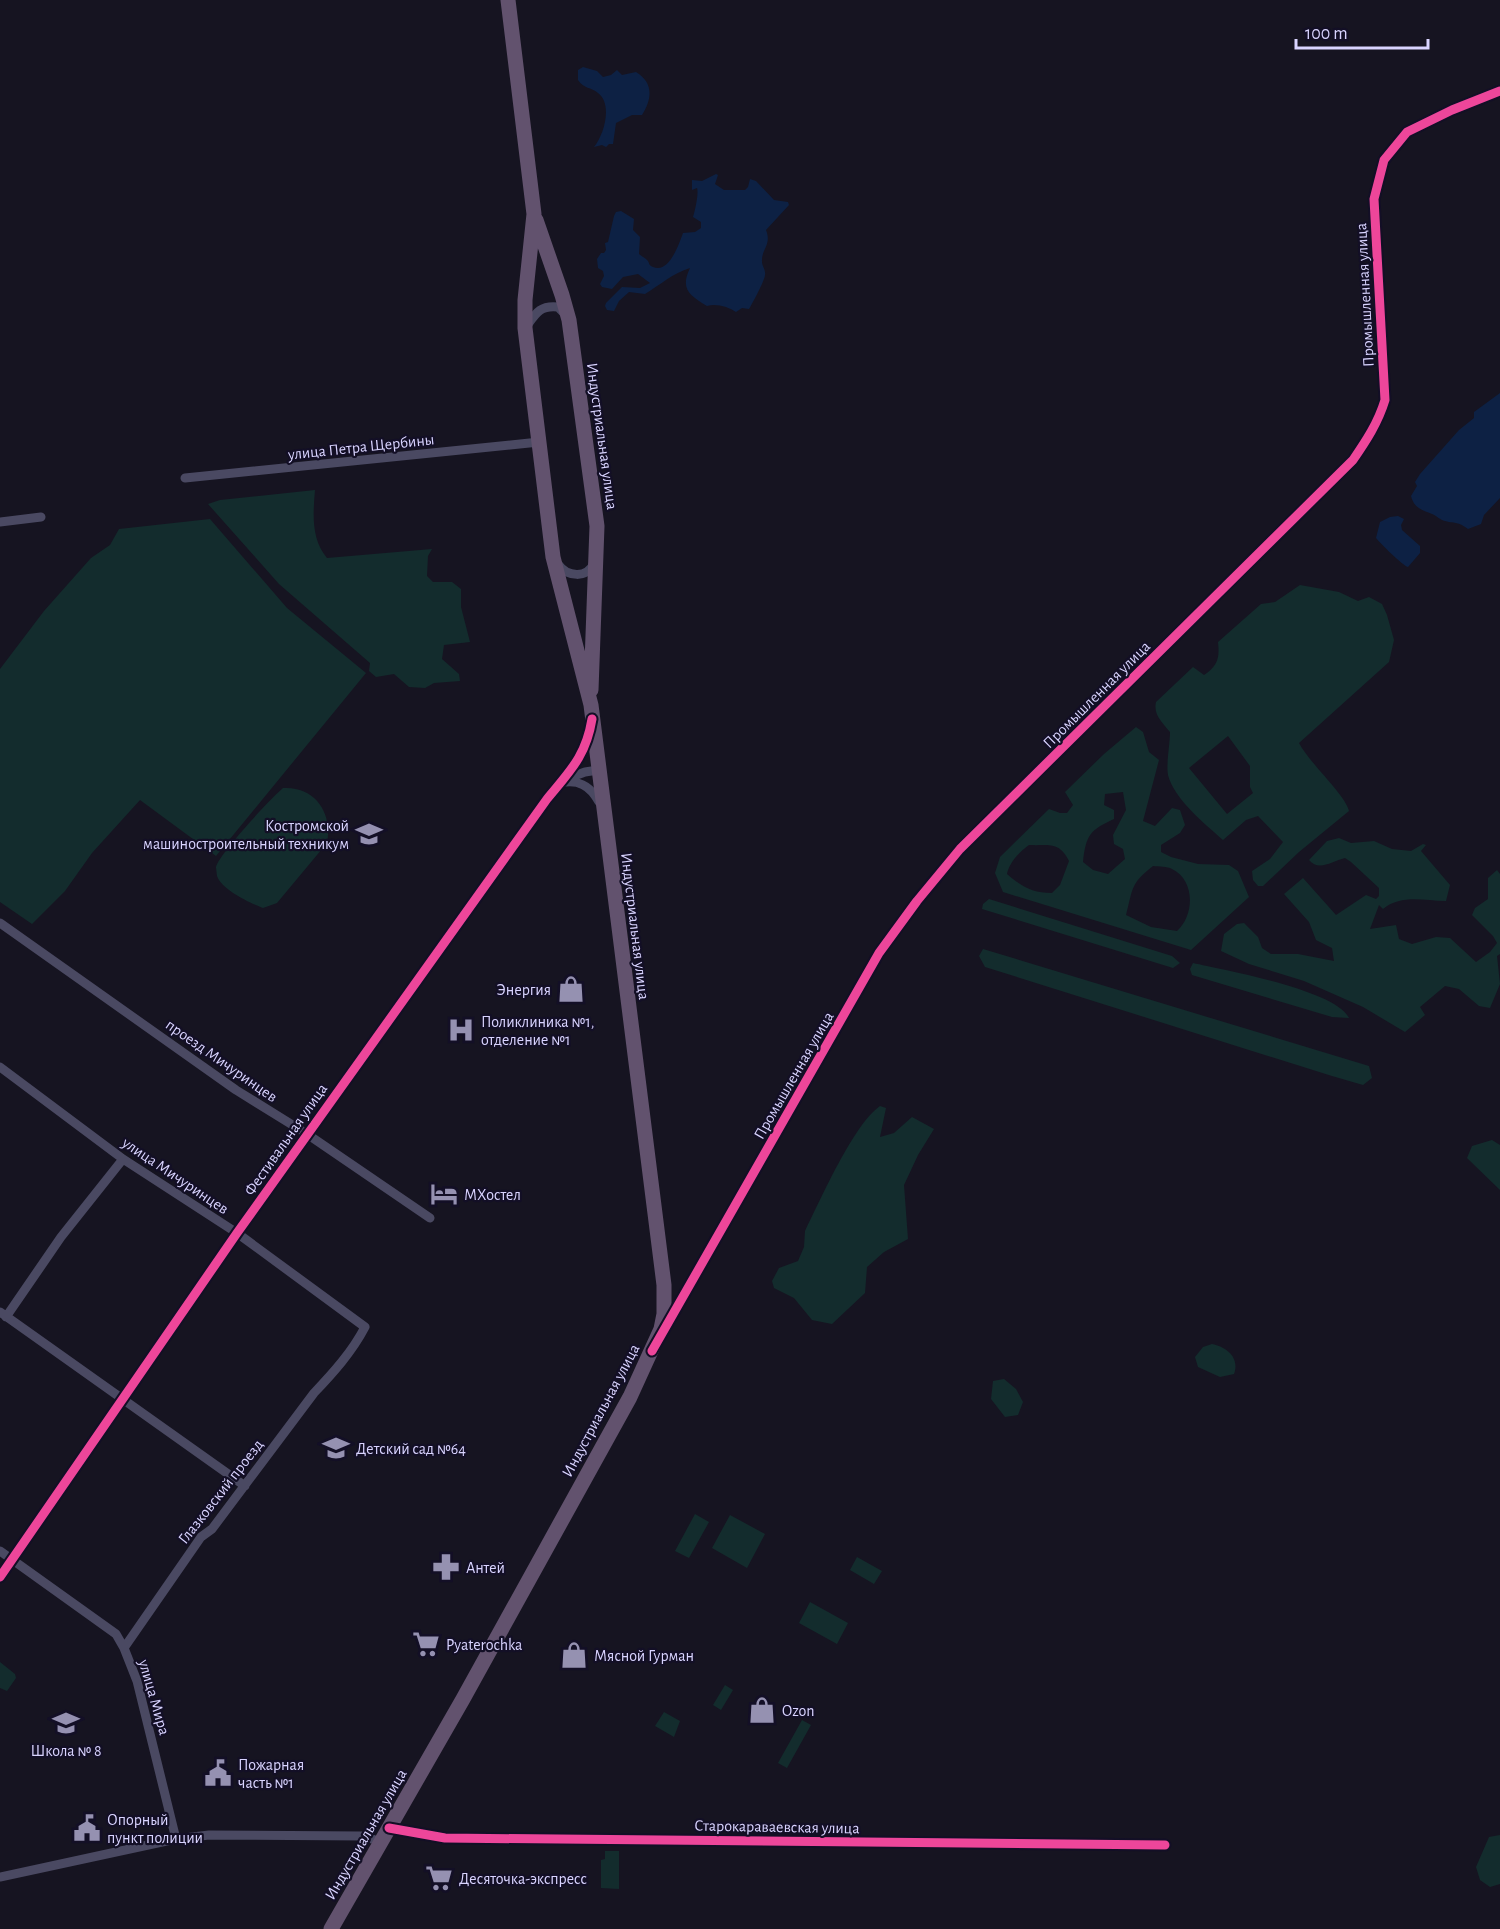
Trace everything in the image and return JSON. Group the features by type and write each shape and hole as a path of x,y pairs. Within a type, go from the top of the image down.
{"highway":[{"name":"Индустриальная улица","path":"508,0 534,214 569,320 597,526 591,712"},
{"name":"Индустриальная улица","path":"331,1929 463,1699 630,1397 652,1351 664,1314 664,1285 591,712 553,556 525,328 525,300 534,214"}],"street":[{"name":"Промышленная улица","path":"652,1351 879,953 917,901 960,849 1353,460 1367,440 1381,415 1385,400 1374,199 1384,160 1407,132 1452,110 1500,92"},
{"path":"525,328 540,310 548,306 558,307 569,320"},
{"name":"улица Петра Щербины","path":"185,478 539,442"},
{"path":"0,522 41,517"},
{"path":"553,556 561,569 571,575 591,570 597,555"},
{"name":"Фестивальная улица","path":"0,1577 307,1134 560,783 573,769 589,738 591,712"},
{"path":"560,783 568,777 585,771 598,770"},
{"path":"560,783 570,781 589,787 603,809"},
{"name":"проезд Мичуринцев","path":"0,922 236,1090 307,1134 430,1218"},
{"name":"улица Мичуринцев","path":"0,1067 123,1159 237,1233 365,1327"},
{"path":"123,1159 3,1314 245,1485"},
{"name":"Глазковский проезд","path":"124,1648 201,1537 212,1529 314,1393 357,1343 365,1327"},
{"name":"улица Мира","path":"0,1551 116,1634 137,1681 176,1839"},
{"name":"Старокараваевская улица","path":"389,1828 445,1838 1165,1845"},
{"path":"0,1877 176,1839 208,1835 363,1836 381,1842"}],"green space":[{"path":"315,490 316,534 318,543 327,558 432,549 428,556 427,576 433,582 452,582 461,589 461,607 470,642 444,645 442,659 459,674 460,681 434,683 425,688 409,687 394,674 376,677 369,671 370,663 279,584 208,504 220,500"},
{"path":"210,519 287,608 366,673 216,856 140,800 92,853 65,891 32,924 0,902 0,669 44,611 91,558 110,545 119,529"},
{"path":"1300,585 1339,592 1358,601 1369,597 1382,604 1394,640 1389,662 1299,743 1341,796 1349,811 1299,852 1263,886 1258,886 1253,880 1252,871 1270,859 1283,842 1258,816 1246,820 1223,840 1183,802 1168,775 1170,732 1159,718 1155,707 1156,702 1193,667 1204,675 1208,672 1217,662 1218,642 1261,604 1275,602","holes":["1228,736 1250,766 1250,787 1253,793 1227,814 1189,768"]},
{"path":"1136,727 1143,732 1149,752 1159,760 1143,821 1155,826 1172,808 1180,810 1185,825 1180,833 1161,845 1161,852 1198,864 1229,865 1238,871 1249,897 1191,950 1003,892 995,873 1000,857 1049,809 1067,813 1073,805 1065,792","holes":["1123,792 1126,810 1113,835 1114,844 1123,849 1125,859 1108,874 1093,870 1083,862 1088,839 1094,830 1114,819 1114,810 1104,805 1105,794","1029,845 1048,845 1061,850 1069,861 1060,885 1052,893 1039,892 1028,888 1007,874 1012,862","1153,866 1168,867 1180,874 1185,881 1190,898 1189,907 1187,916 1177,931 1151,927 1126,915 1132,893 1140,878"]},
{"path":"283,788 304,792 319,804 327,821 327,843 277,903 263,908 224,886 217,876 216,867 235,839"},
{"path":"1339,838 1351,843 1374,841 1392,849 1411,851 1423,844 1426,845 1421,851 1450,885 1446,901 1405,900 1390,904 1383,909 1379,905 1370,929 1396,925 1399,939 1412,944 1436,937 1450,938 1476,962 1490,952 1497,943 1472,915 1475,908 1488,899 1488,878 1497,870 1500,874 1500,954 1497,956 1500,984 1490,1008 1479,1006 1459,989 1445,986 1420,1007 1425,1015 1405,1032 1363,1007 1304,981 1249,964 1221,951 1224,934 1237,924 1244,923 1258,937 1262,948 1271,954 1298,954 1334,961 1332,948 1316,940 1309,922 1284,894 1303,878 1336,915 1366,895 1376,899 1379,896 1379,888 1345,858 1326,865 1317,865 1309,860 1327,841"},
{"path":"989,899 1172,956 1180,963 1173,968 982,909 983,904"},
{"path":"983,949 1369,1066 1372,1078 1363,1085 985,967 979,956"},
{"path":"1193,963 1253,976 1302,990 1340,1008 1349,1018 1332,1017 1192,975 1190,969"},
{"path":"880,1106 886,1108 880,1137 894,1133 912,1117 934,1129 918,1155 904,1185 908,1239 884,1252 867,1267 865,1293 832,1324 812,1320 794,1298 774,1288 772,1281 779,1268 798,1261 804,1247 805,1231 838,1164 859,1129"},
{"path":"1492,1140 1500,1145 1500,1190 1467,1158 1472,1146"},
{"path":"1212,1344 1223,1348 1234,1358 1234,1374 1220,1377 1198,1367 1195,1357 1203,1347"},
{"path":"1004,1379 1016,1389 1023,1402 1018,1415 1005,1417 991,1399 993,1381"},
{"path":"695,1514 709,1522 689,1558 675,1551"},
{"path":"730,1515 765,1534 747,1568 712,1548"},
{"path":"857,1557 882,1571 874,1584 850,1570"},
{"path":"810,1602 848,1623 837,1644 799,1623"},
{"path":"0,1662 15,1674 16,1678 7,1691 0,1688"},
{"path":"725,1685 733,1690 721,1710 713,1705"},
{"path":"664,1712 680,1721 674,1737 655,1726"},
{"path":"802,1720 811,1725 787,1768 778,1763"},
{"path":"1500,1835 1500,1884 1490,1887 1480,1880 1476,1867 1489,1837"},
{"path":"605,1851 619,1851 619,1889 601,1888 601,1860 605,1859"}],"water":[{"path":"583,67 597,71 603,77 617,70 622,75 636,72 646,81 650,92 642,115 632,115 616,123 613,144 606,147 602,145 594,147 604,128 605,104 598,93 578,80 578,70"},
{"path":"718,175 715,184 724,190 745,190 750,179 756,181 774,200 788,202 789,205 766,230 768,240 762,262 765,275 749,309 742,308 736,312 722,306 707,306 695,298 686,286 690,268 672,276 645,294 629,292 619,301 614,311 607,310 606,303 622,287 640,288 650,283 638,274 623,277 612,289 602,287 600,284 604,276 603,271 598,268 597,259 606,250 605,243 608,242 616,212 621,211 634,219 633,230 640,237 639,254 651,266 659,268 672,257 683,233 695,232 701,228 701,222 693,217 697,188 692,190 692,180 702,181"},
{"path":"1500,393 1500,498 1484,515 1481,524 1468,529 1419,508 1411,496 1420,474 1459,430 1474,418 1474,412"},
{"path":"1398,516 1404,519 1401,525 1402,530 1420,546 1420,553 1408,567 1376,538 1380,522"}],"cycle path":[{"path":"652,1351 879,953 917,901 960,849 1358,453 1375,424 1385,400 1374,199 1384,160 1407,132 1452,110 1500,91"},
{"path":"0,1577 237,1233 547,799 576,762 586,743 592,719"},
{"path":"389,1828 445,1838 1165,1845"}],"place":[{"name":"Костромской машиностроительный техникум","path":"369,834"},
{"name":"Энергия","path":"571,989"},
{"name":"Поликлиника №1, отделение №1","path":"461,1030"},
{"name":"МХостел","path":"444,1194"},
{"name":"Детский сад №64","path":"336,1448"},
{"name":"Антей","path":"446,1567"},
{"name":"Pyaterochka","path":"426,1644"},
{"name":"Мясной Гурман","path":"574,1655"},
{"name":"Ozon","path":"762,1710"},
{"name":"Школа № 8","path":"66,1723"},
{"name":"Пожарная часть №1","path":"218,1773"},
{"name":"Опорный пункт полиции","path":"87,1828"},
{"name":"Десяточка-экспресс","path":"439,1878"}]}
